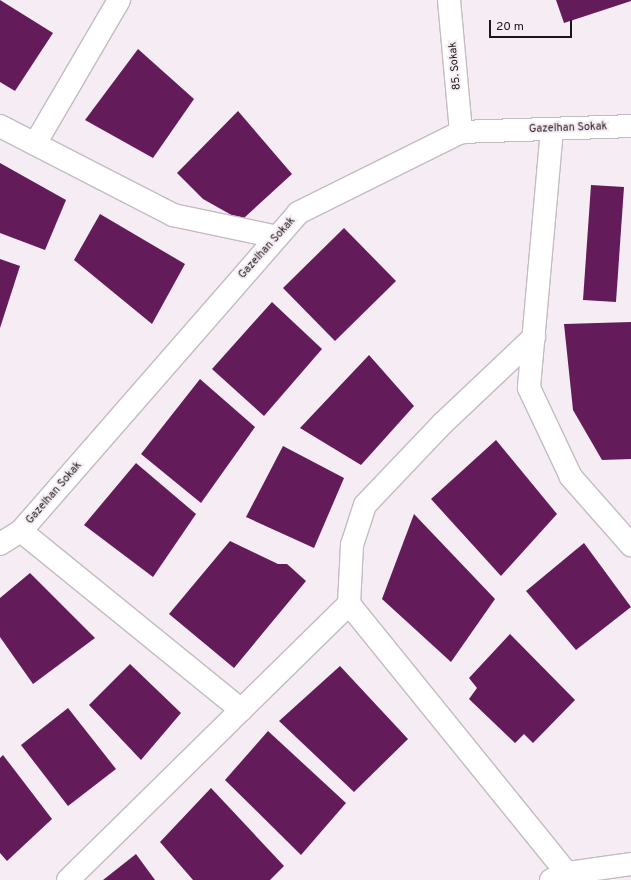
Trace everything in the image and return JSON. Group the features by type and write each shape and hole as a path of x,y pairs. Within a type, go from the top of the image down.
{"street":[{"path":"35,144 119,0"},
{"name":"85. Sokak","path":"449,0 461,132"},
{"path":"0,126 173,215 276,237"},
{"name":"Gazelhan Sokak","path":"0,544 21,531 298,213 461,132 631,126"},
{"path":"552,129 529,388 571,477 631,545"},
{"path":"534,337 443,423 365,505 352,545 349,604 559,876 631,864"},
{"path":"21,531 241,710"},
{"path":"68,880 349,604"}],"building":[{"path":"0,0 53,33 15,91 0,82"},
{"path":"556,0 631,0 631,1 564,23"},
{"path":"138,49 194,99 153,158 85,120"},
{"path":"238,111 292,174 244,218 235,217 203,199 177,173"},
{"path":"0,163 66,200 45,250 0,233"},
{"path":"591,185 624,187 616,302 583,300"},
{"path":"100,214 185,264 152,324 74,260"},
{"path":"344,228 396,281 335,341 283,288"},
{"path":"0,259 20,266 0,328"},
{"path":"272,302 322,349 264,416 212,369"},
{"path":"631,322 631,459 602,460 573,410 564,324"},
{"path":"369,355 414,406 361,465 300,428"},
{"path":"200,379 255,427 201,503 141,454"},
{"path":"496,440 557,514 501,576 431,499"},
{"path":"283,446 344,478 314,548 246,517"},
{"path":"136,463 196,514 153,577 84,525"},
{"path":"414,514 495,599 451,662 382,599"},
{"path":"230,541 278,564 287,564 306,581 234,668 169,614"},
{"path":"584,543 631,607 576,650 526,591"},
{"path":"30,573 95,638 33,684 0,637 0,598"},
{"path":"510,634 575,700 533,743 524,734 515,743 469,699 477,688 469,678"},
{"path":"130,664 181,713 141,760 89,705"},
{"path":"340,666 408,739 354,792 279,721"},
{"path":"68,708 116,769 68,806 21,745"},
{"path":"268,731 346,803 301,855 225,780"},
{"path":"3,755 52,819 7,861 0,853 0,758"},
{"path":"211,788 284,866 270,880 193,880 160,842"},
{"path":"136,854 155,880 103,880"}]}
